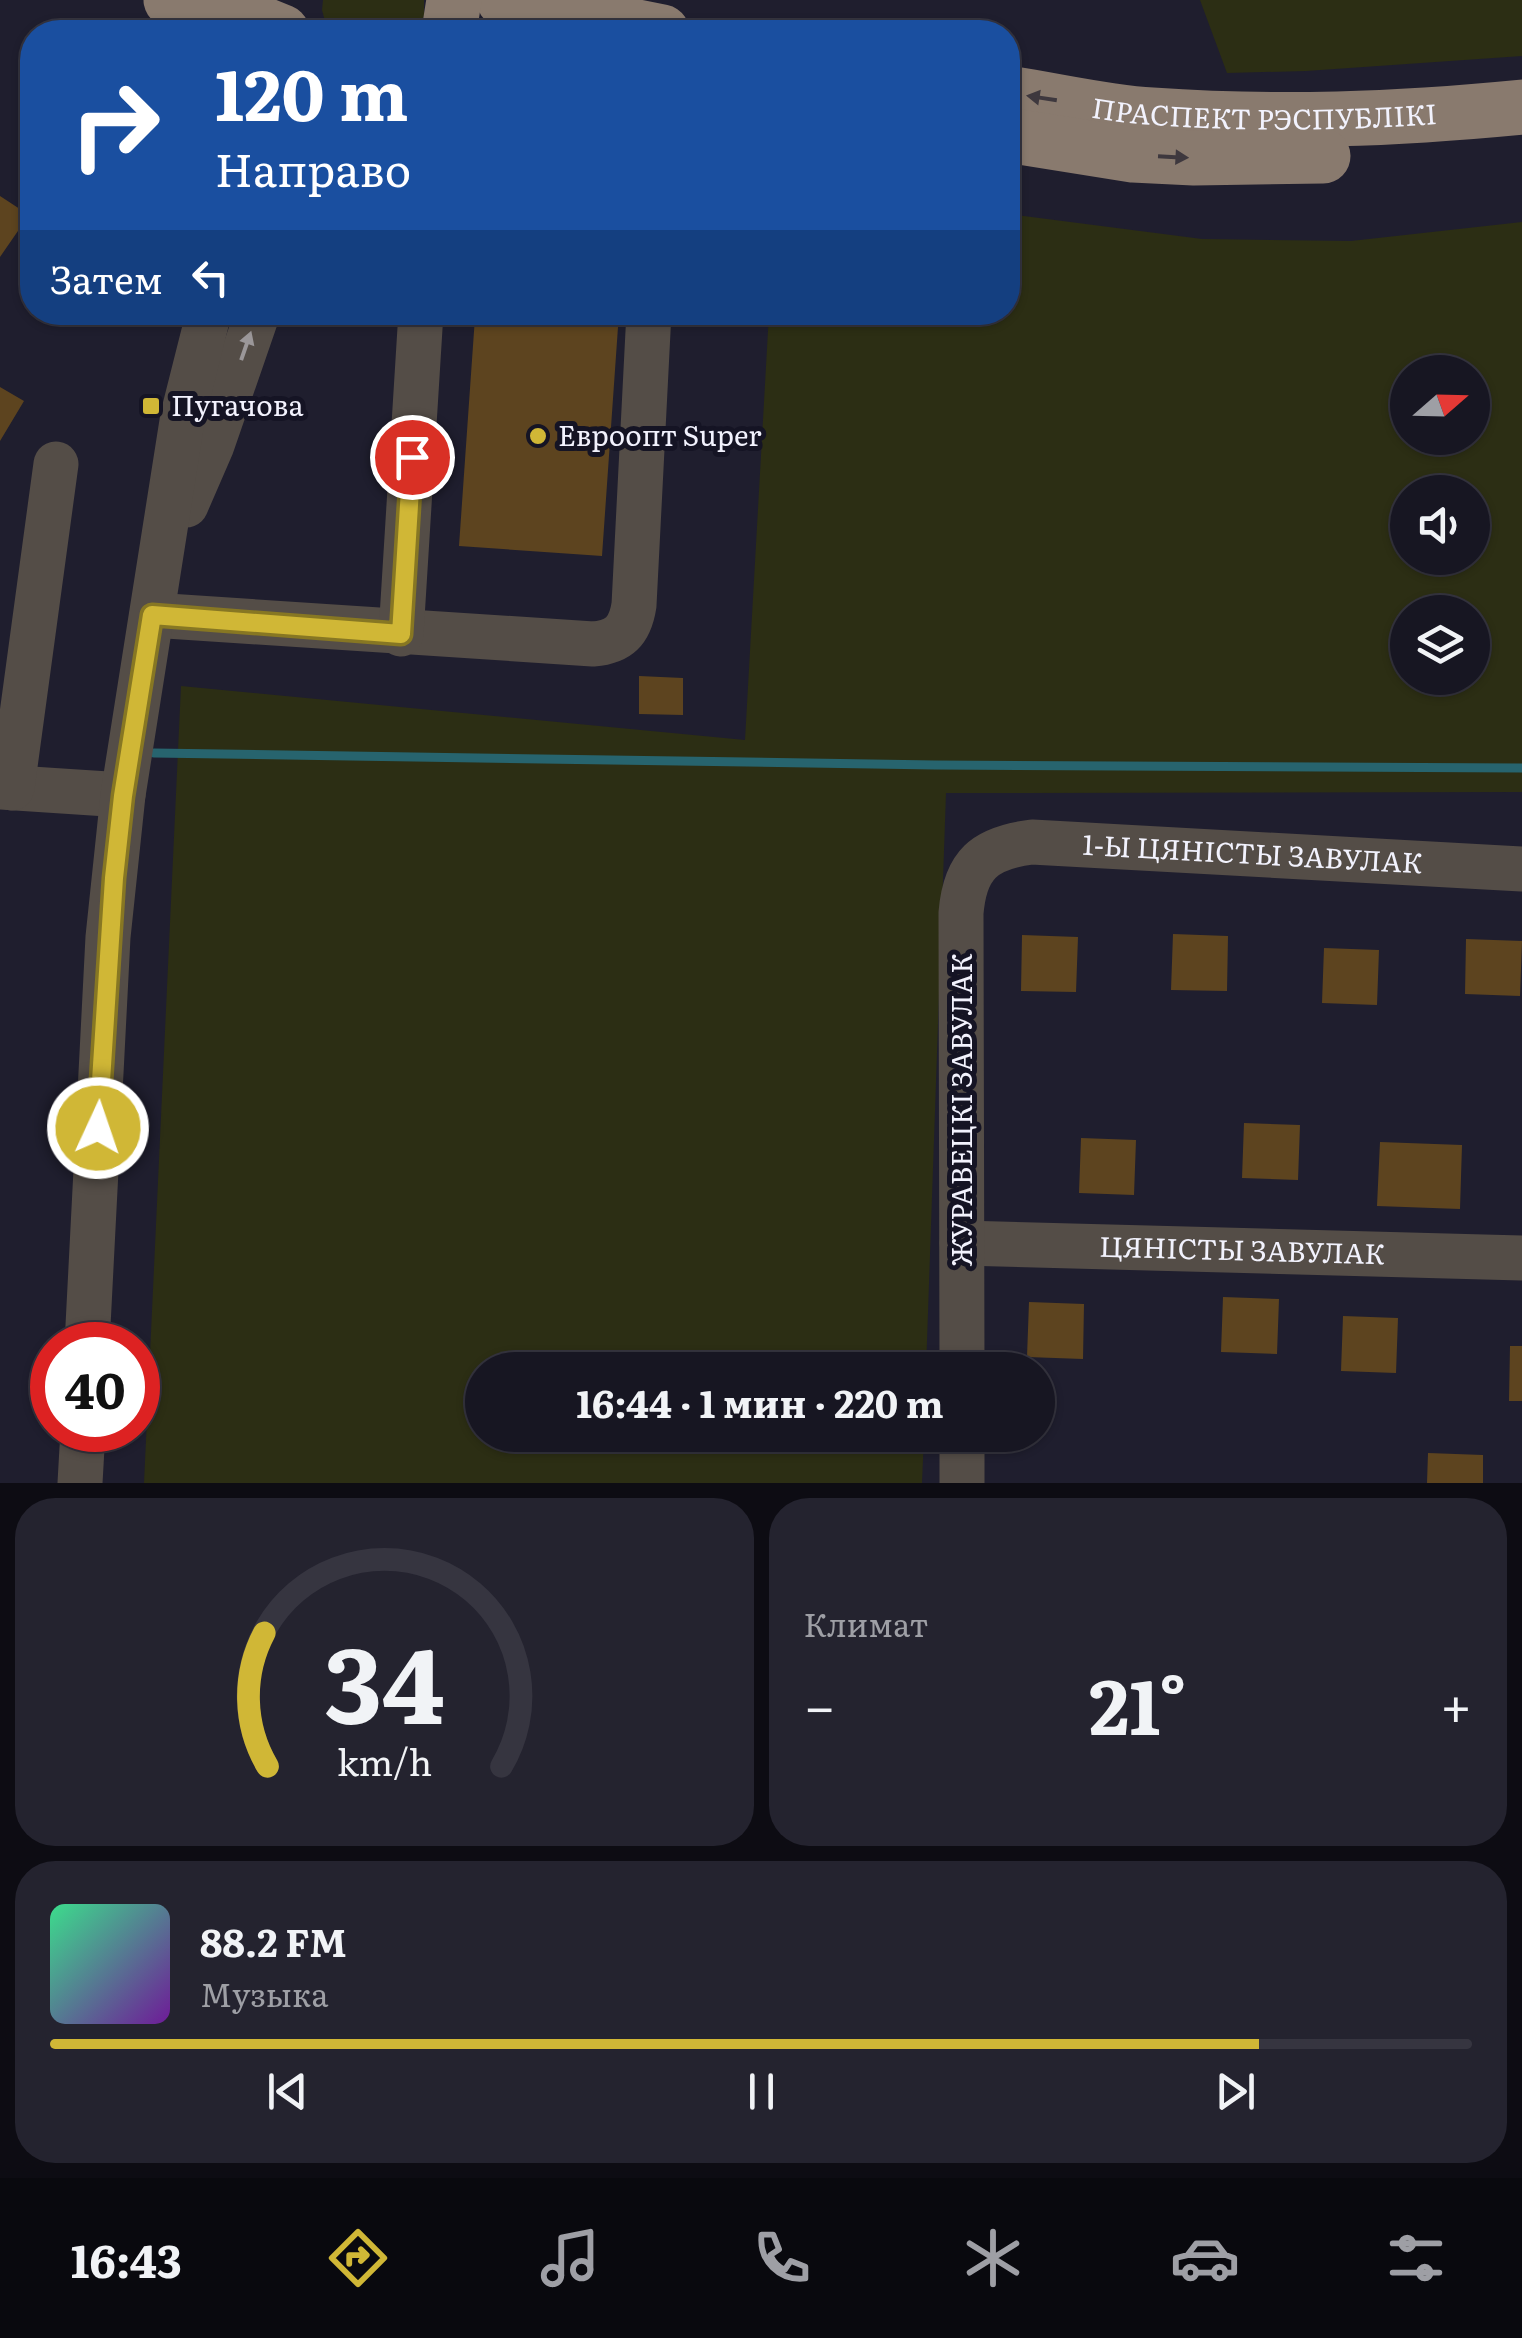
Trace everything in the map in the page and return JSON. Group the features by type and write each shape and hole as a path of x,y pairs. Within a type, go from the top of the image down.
{"main road":[{"path":"171,0 253,20"},
{"path":"504,0 603,20"},
{"name":"ПРАСПЕКТ РЭСПУБЛІКІ","path":"1020,94 1148,115 1295,122 1399,119 1522,107"},
{"name":"ПРАСПЕКТ РЭСПУБЛІКІ","path":"1020,137 1133,155 1194,158 1288,158 1522,143"}],"street":[{"path":"88,1322 106,970 123,796 183,415 206,325"},
{"path":"160,567 212,445 254,325"},
{"path":"401,634 419,325"},
{"path":"152,615 593,644 619,638 628,628 634,604 648,325"},
{"path":"56,464 6,787 123,796"},
{"name":"1-Ы ЦЯНІСТЫ ЗАВУЛАК","path":"984,857 998,849 1032,842 1522,869"},
{"name":"ЖУРАВЕЦКІ ЗАВУЛАК","path":"962,1352 961,914 967,880 984,857"},
{"name":"ЦЯНІСТЫ ЗАВУЛАК","path":"962,1243 1522,1258"},
{"path":"80,1483 82,1452"},
{"path":"962,1452 962,1483"}],"green space":[{"path":"323,0 424,0 423,20 325,20"},
{"path":"1200,0 1522,0 1522,56 1227,73"},
{"path":"1020,216 1202,239 1351,241 1522,222 1522,792 946,793 927,1352 465,1352 465,1452 923,1452 922,1483 144,1483 145,1452 160,1452 160,1322 151,1322 181,686 745,740 768,325 1020,325"}],"building":[{"path":"0,196 20,209 20,228 0,257"},
{"name":"Евроопт Super","path":"474,325 618,327 602,556 459,546"},
{"path":"0,387 24,401 0,441"},
{"path":"639,676 683,678 683,715 639,714"},
{"path":"1173,934 1228,936 1227,991 1171,990"},
{"path":"1022,935 1078,937 1076,992 1021,991"},
{"path":"1466,939 1522,941 1520,996 1465,994"},
{"path":"1324,948 1379,950 1377,1005 1322,1003"},
{"path":"1244,1123 1300,1125 1298,1180 1242,1178"},
{"path":"1081,1138 1136,1140 1134,1195 1079,1193"},
{"path":"1380,1142 1462,1145 1460,1209 1377,1206"},
{"path":"1223,1297 1279,1299 1277,1354 1221,1352"},
{"path":"1029,1302 1084,1304 1083,1359 1055,1358 1055,1352 1027,1352"},
{"path":"1343,1316 1398,1318 1396,1373 1341,1371"},
{"path":"1510,1346 1522,1346 1522,1401 1509,1401"},
{"path":"1428,1453 1483,1455 1483,1483 1427,1483"}],"waterway":[{"path":"154,753 935,765 1522,768"}],"place":[{"name":"Пугачова","path":"151,406"},
{"name":"Евроопт Super","path":"538,436"}],"route":[{"path":"98,1128 114,878 152,615 401,634 412,457"}]}
